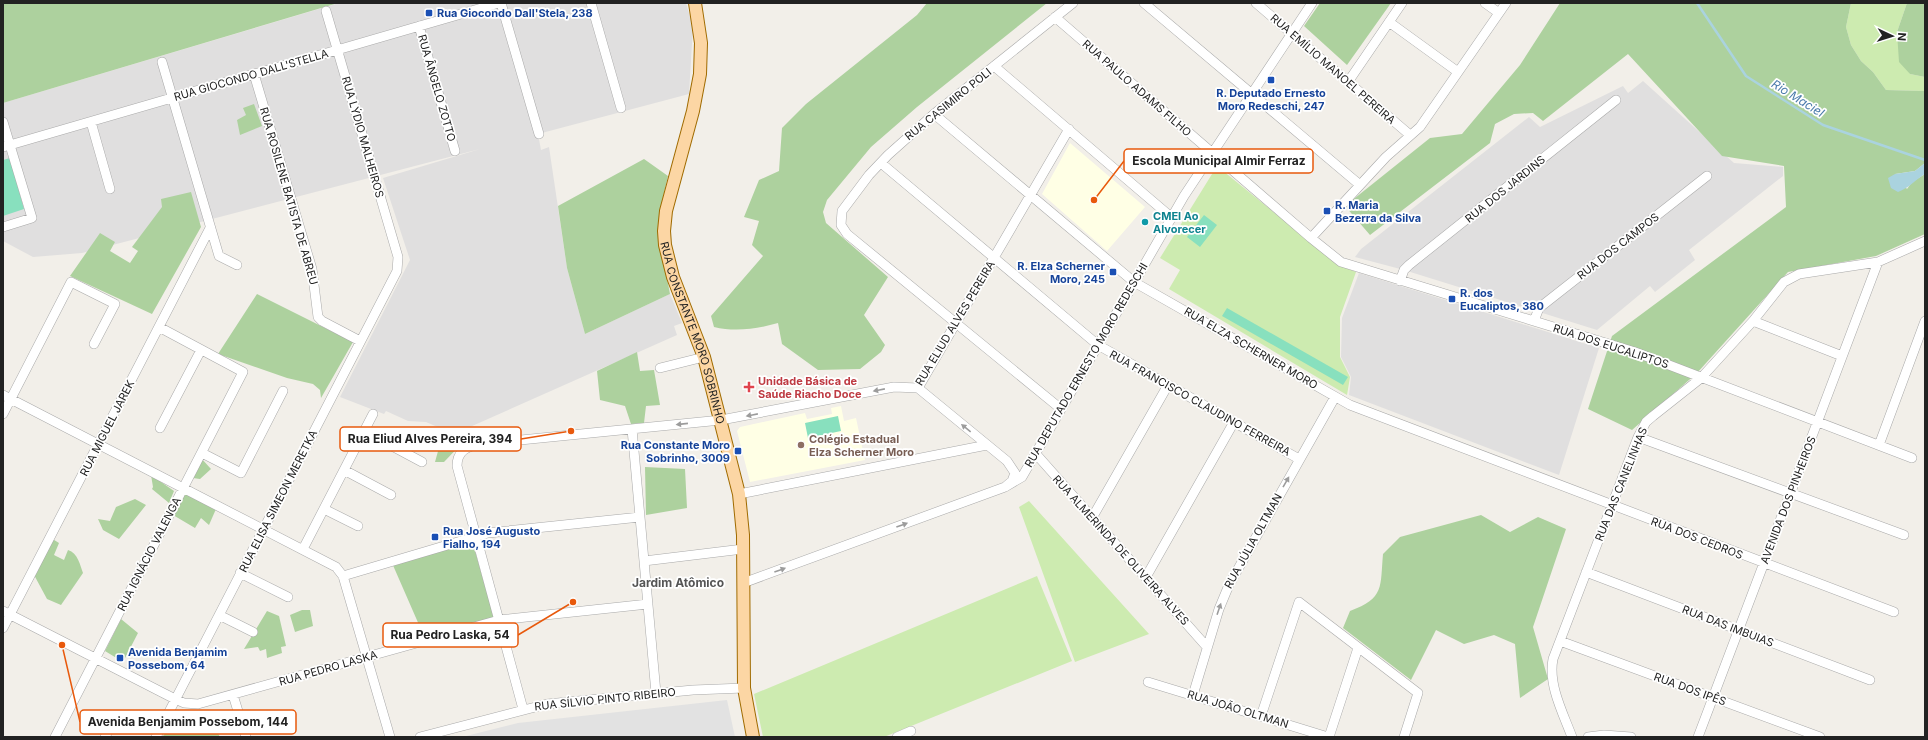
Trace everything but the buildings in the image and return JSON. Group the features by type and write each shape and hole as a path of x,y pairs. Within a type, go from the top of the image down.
{"main road":[{"name":"RUA CONSTANTE MORO SOBRINHO","path":"698,4 701,43 700,74 693,111 667,207 664,231 670,267 704,357 739,494 743,549 744,688 753,737"}],"street":[{"name":"RUA GIOCONDO DALL'STELLA","path":"6,146 500,3"},
{"path":"500,3 539,134"},
{"path":"590,3 621,108"},
{"name":"RUA CASIMIRO POLI","path":"956,323 847,234 841,225 840,220 842,211 881,162 900,143 1073,3"},
{"path":"1144,3 1360,185"},
{"name":"RUA EMÍLIO MANOEL PEREIRA","path":"1256,3 1410,135"},
{"name":"RUA DEPUTADO ERNESTO MORO REDESCHI","path":"743,583 1005,487 1022,477 1171,217 1312,3"},
{"path":"1348,82 1402,3"},
{"path":"1486,3 1499,12"},
{"path":"1310,238 1360,185 1420,127 1506,3"},
{"name":"RUA LÝDIO MALHEIROS","path":"326,11 398,257 398,264"},
{"name":"RUA PAULO ADAMS FILHO","path":"1055,17 1310,238"},
{"path":"1389,22 1458,72"},
{"name":"RUA ÂNGELO ZOTTO","path":"419,26 455,150"},
{"path":"162,62 219,256 237,265"},
{"path":"994,66 1171,217"},
{"name":"RUA ROSILENE BATISTA DE ABREU","path":"254,74 312,269 318,317 322,321 360,341"},
{"name":"RUA DOS JARDINS","path":"1400,281 1404,270 1409,265 1616,100"},
{"name":"RUA ELZA SCHERNER MORO","path":"934,114 1134,282 1359,409 1612,506"},
{"path":"3,122 6,146 32,218 3,226"},
{"path":"91,122 110,189"},
{"name":"RUA ELIUD ALVES PEREIRA","path":"476,536 457,466 459,455 467,447 481,444 721,420 894,387 918,388 1069,130"},
{"name":"RUA FRANCISCO CLAUDINO FERREIRA","path":"881,162 1098,345 1299,459"},
{"name":"RUA DOS CAMPOS","path":"1534,321 1539,308 1707,176"},
{"name":"RUA MIGUEL JAREK","path":"3,628 6,613 98,444 210,228"},
{"name":"RUA DOS EUCALIPTOS","path":"1310,238 1348,265 1616,346 1912,458"},
{"name":"RUA DAS CANELINHAS","path":"1572,737 1551,676 1553,659 1638,437 1646,422 1701,378 1753,322 1784,282 1793,276 1878,262 1925,241"},
{"name":"AVENIDA DOS PINHEIROS","path":"1698,737 1878,262"},
{"name":"RUA ELISA SIMEON MERETKA","path":"156,737 397,270 398,264"},
{"path":"3,414 7,397 71,282 115,304 94,344"},
{"path":"1879,445 1925,321"},
{"path":"1753,322 1842,356"},
{"path":"956,323 1061,409"},
{"path":"159,327 201,350 160,428"},
{"name":"RUA IGNÁCIO VALENGA","path":"55,737 243,372 201,350"},
{"path":"660,368 704,357"},
{"path":"1092,518 1168,385"},
{"path":"918,388 1007,461 1015,473 1012,481 1005,487"},
{"path":"202,453 241,473 283,391"},
{"path":"7,397 331,563 343,576 390,737"},
{"name":"RUA JÚLIA OLTMAN","path":"1193,695 1219,609 1232,578 1336,397"},
{"path":"303,549 373,414"},
{"path":"1146,577 1234,422"},
{"path":"632,429 656,693"},
{"path":"364,432 422,462"},
{"path":"1638,437 1904,535"},
{"path":"739,494 987,445"},
{"path":"1007,461 1025,463 1036,454"},
{"name":"RUA ALMERINDA DE OLIVEIRA ALVES","path":"1036,454 1207,647"},
{"path":"344,470 391,495"},
{"name":"RUA DOS CEDROS","path":"1612,506 1894,612"},
{"path":"324,509 358,526"},
{"path":"343,576 476,536 502,531 640,517"},
{"path":"476,536 523,709"},
{"path":"644,561 743,549"},
{"name":"RUA DAS IMBUIAS","path":"1586,572 1870,680"},
{"path":"240,573 288,597"},
{"path":"1261,716 1299,602 1418,693 1404,737"},
{"name":"RUA PEDRO LASKA","path":"6,613 175,699 184,703 198,704 499,620 648,604"},
{"path":"219,615 253,632"},
{"name":"RUA DOS IPÊS","path":"1560,641 1820,737"},
{"path":"1329,737 1358,648"},
{"name":"RUA JOÃO OLTMAN","path":"1148,682 1329,737"},
{"name":"RUA SÍLVIO PINTO RIBEIRO","path":"420,737 523,709 553,704 656,693 744,688"},
{"path":"233,695 246,737"},
{"path":"105,737 114,720"},
{"path":"897,737 911,731"},
{"path":"1588,737 1604,735 1629,737"}],"shaded area":[{"path":"339,3 686,3 693,27 689,94 538,134 541,150 549,147 567,268 585,334 670,294 682,323 674,326 677,335 454,434 426,422 408,421 386,411 384,414 340,397 410,260 383,178 480,149 82,253 33,257 3,241 3,103"},
{"path":"1643,81 1734,163 1783,167 1783,176 1689,250 1695,260 1655,292 1650,286 1597,330 1404,270 1355,257 1361,249 1529,117 1540,127 1623,86 1628,93"},
{"path":"1070,143 1145,207 1107,251 1042,194"},
{"path":"1359,273 1599,348 1559,475 1349,395 1351,377 1341,357 1342,318"},
{"name":"Colégio Estadual Elza Scherner Moro","path":"841,406 844,421 856,418 865,460 750,482 737,431 740,427 805,413 807,419 832,414 831,408"},
{"path":"727,700 735,737 462,737 518,723"}],"green space":[{"path":"3,3 338,3 3,103"},
{"path":"927,3 1047,3 917,107 871,147 827,200 823,212 826,223 888,277 864,315 885,345 881,352 860,369 818,370 782,344 778,323 746,329 722,329 714,327 711,316 763,256 752,245 759,221 744,217 759,180 779,171 782,128 806,104 917,15"},
{"path":"1320,3 1391,3 1347,65 1304,26"},
{"path":"1560,3 1851,3 1846,27 1851,45 1861,61 1873,72 1886,90 1925,91 1925,163 1915,171 1895,174 1907,189 1912,182 1925,174 1925,234 1876,256 1788,272 1697,373 1632,430 1588,409 1612,336 1786,207 1784,166 1722,156 1628,54 1543,121 1533,113 1514,114 1495,124 1490,143 1370,235 1345,206 1430,138 1462,134 1520,65"},
{"path":"1851,3 1907,3 1897,32 1910,74 1925,77 1925,91 1886,90 1873,72 1861,61 1851,45 1846,27"},
{"path":"1907,3 1925,3 1925,77 1910,74 1899,62 1897,32"},
{"path":"254,104 262,126 240,135 237,120 246,115 243,108"},
{"path":"10,158 24,209 3,216 3,160"},
{"path":"644,159 668,176 660,210 659,235 670,294 585,334 567,268 558,206"},
{"path":"1217,166 1336,263 1356,272 1340,317 1340,357 1350,377 1347,395 1169,289 1180,270 1160,258"},
{"path":"191,192 201,227 152,314 70,276 100,233 115,242 110,251 130,263 138,251 132,247 162,207 161,199"},
{"path":"1204,215 1217,225 1200,247 1187,237"},
{"path":"257,294 353,342 321,398 320,390 313,384 287,378 218,354"},
{"path":"1227,308 1348,377 1343,385 1222,316"},
{"path":"637,352 640,371 654,370 660,405 646,406 644,423 631,424 625,406 600,400 597,371"},
{"path":"838,416 841,431 808,438 805,423"},
{"path":"467,428 467,438 444,462 435,462 440,444 452,429 460,432"},
{"path":"201,458 211,469 200,479 193,478"},
{"path":"645,467 685,469 687,508 646,515"},
{"path":"151,475 174,491 169,503 152,489"},
{"path":"185,493 216,509 209,525 201,518 195,528 173,515"},
{"path":"135,499 146,505 119,539 103,530 98,519 110,521 116,507"},
{"path":"1029,501 1149,634 1075,662 1019,507"},
{"path":"1481,515 1510,532 1538,517 1566,529 1533,627 1548,679 1520,698 1515,644 1494,635 1464,644 1436,630 1411,680 1343,628 1350,611 1370,601 1375,596 1382,575 1383,554 1400,537"},
{"path":"51,538 59,543 54,555 64,560 68,550 74,554 78,560 83,573 61,605 47,599 33,573"},
{"path":"472,540 494,618 423,634 392,563"},
{"path":"1037,576 1072,661 884,737 763,737 754,694"},
{"path":"302,610 310,610 313,626 295,632 290,615"},
{"path":"267,611 279,616 286,646 281,647 282,653 267,658 266,649 260,651 258,647 244,649"},
{"path":"121,619 138,633 123,662 105,651"},
{"path":"193,722 194,724 215,728 220,737 162,737 175,723"}],"water":[{"path":"1925,163 1925,174 1909,186 1898,192 1891,188 1888,178 1895,174 1915,171"}],"waterway":[{"name":"Rio Maciel","path":"1697,3 1746,76 1823,125 1925,160"}],"place":[{"name":"Rua Giocondo Dall'Stela, 238","path":"429,13"},
{"name":"R. Deputado Ernesto Moro Redeschi, 247","path":"1271,80"},
{"name":"Escola Municipal Almir Ferraz","path":"1094,200"},
{"name":"R. Maria Bezerra da Silva","path":"1327,211"},
{"name":"CMEI Ao Alvorecer","path":"1145,222"},
{"name":"R. Elza Scherner Moro, 245","path":"1113,272"},
{"name":"R. dos Eucaliptos, 380","path":"1452,299"},
{"name":"Unidade Básica de Saúde Riacho Doce","path":"749,387"},
{"name":"Rua Eliud Alves Pereira, 394","path":"571,431"},
{"name":"Colégio Estadual Elza Scherner Moro","path":"801,445"},
{"name":"Rua Constante Moro Sobrinho, 3009","path":"738,451"},
{"name":"Rua José Augusto Fialho, 194","path":"435,537"},
{"name":"Rua Pedro Laska, 54","path":"573,602"},
{"name":"Avenida Benjamim Possebom, 144","path":"62,645"},
{"name":"Avenida Benjamim Possebom, 64","path":"120,658"}],"district":[{"name":"Jardim Atômico","path":"678,582"}]}
